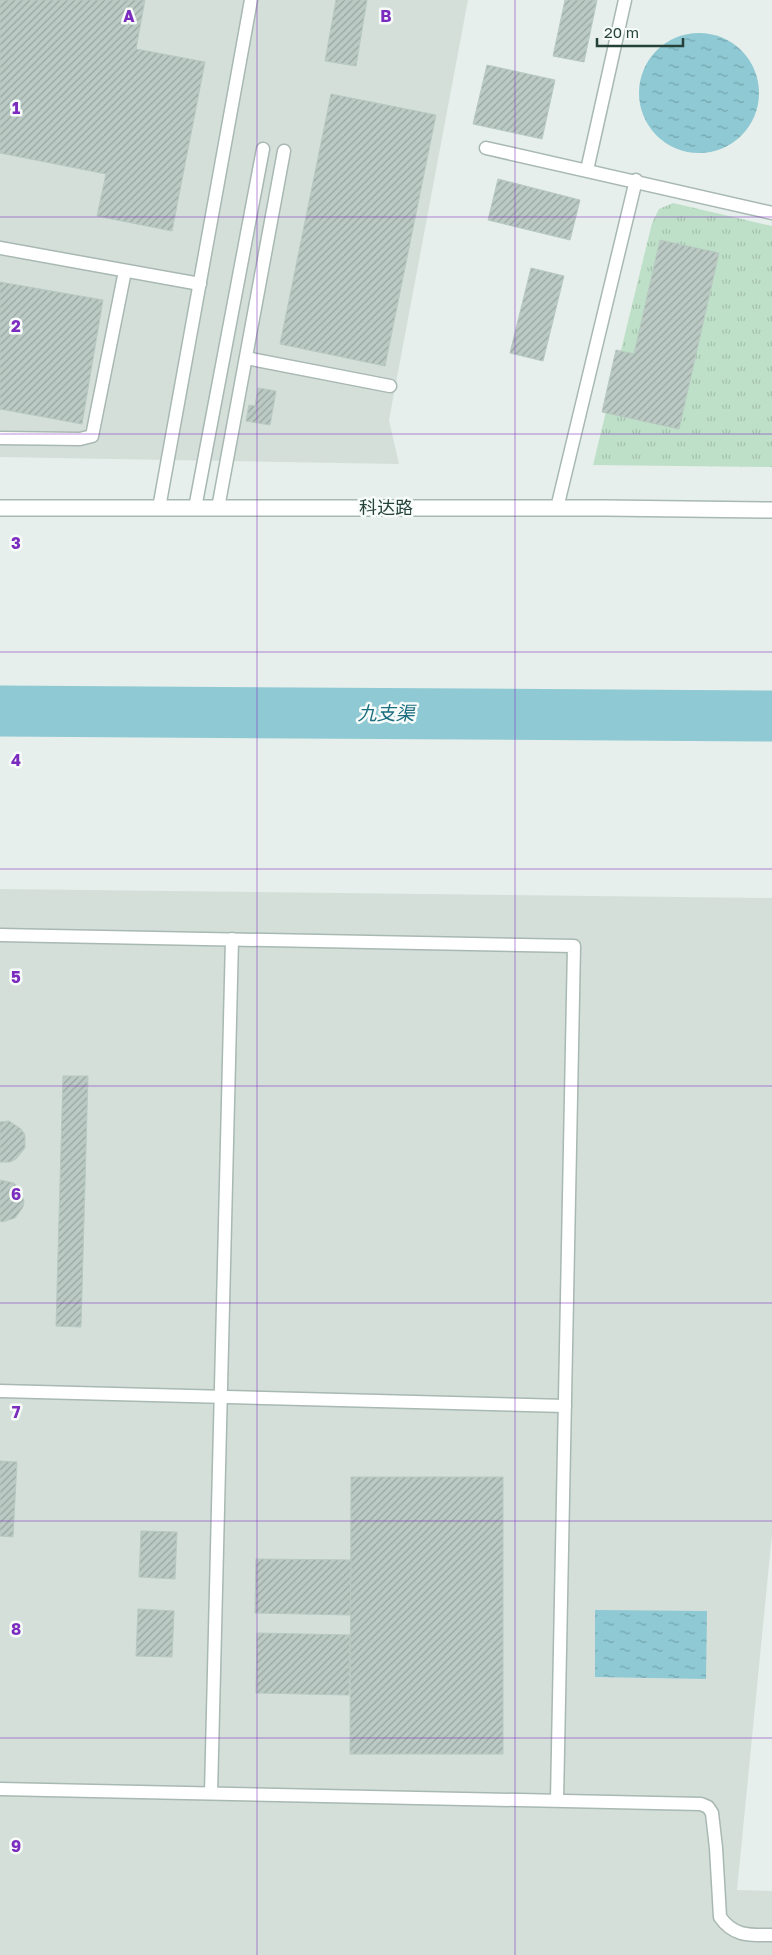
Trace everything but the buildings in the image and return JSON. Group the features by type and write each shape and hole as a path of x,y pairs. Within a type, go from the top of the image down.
{"street":[{"name":"科达路","path":"0,508 772,510"}],"lane":[{"path":"159,508 251,0"},
{"path":"587,170 624,0"},
{"path":"486,148 636,180 772,213"},
{"path":"195,508 263,149"},
{"path":"218,508 284,151"},
{"path":"557,508 636,180"},
{"path":"0,248 200,284"},
{"path":"0,438 80,439 92,436 125,271"},
{"path":"246,358 390,386"},
{"path":"0,935 574,946 557,1800"},
{"path":"211,1793 232,939"},
{"path":"0,1391 565,1406"},
{"path":"0,1789 682,1802 701,1804 708,1806 712,1813 720,1917 726,1926 737,1932 748,1935 772,1935"}],"shaded area":[{"path":"0,0 468,0 389,420 399,464 0,457"},
{"path":"0,889 772,898 772,1534 737,1890 772,1891 772,1955 0,1955"}],"green space":[{"path":"673,203 772,226 772,467 593,465 652,223 659,209"}],"water":[{"path":"699,33 711,34 722,38 732,43 741,51 749,60 754,70 758,81 758,105 754,116 749,126 741,135 732,143 722,148 711,152 699,153 687,152 676,148 666,143 657,135 649,126 644,116 640,105 639,93 640,81 644,70 649,60 657,51 666,43 676,38 687,34"},
{"path":"595,1610 707,1611 706,1679 595,1677"}],"waterway":[{"name":"九支渠","path":"0,711 772,716"}]}
